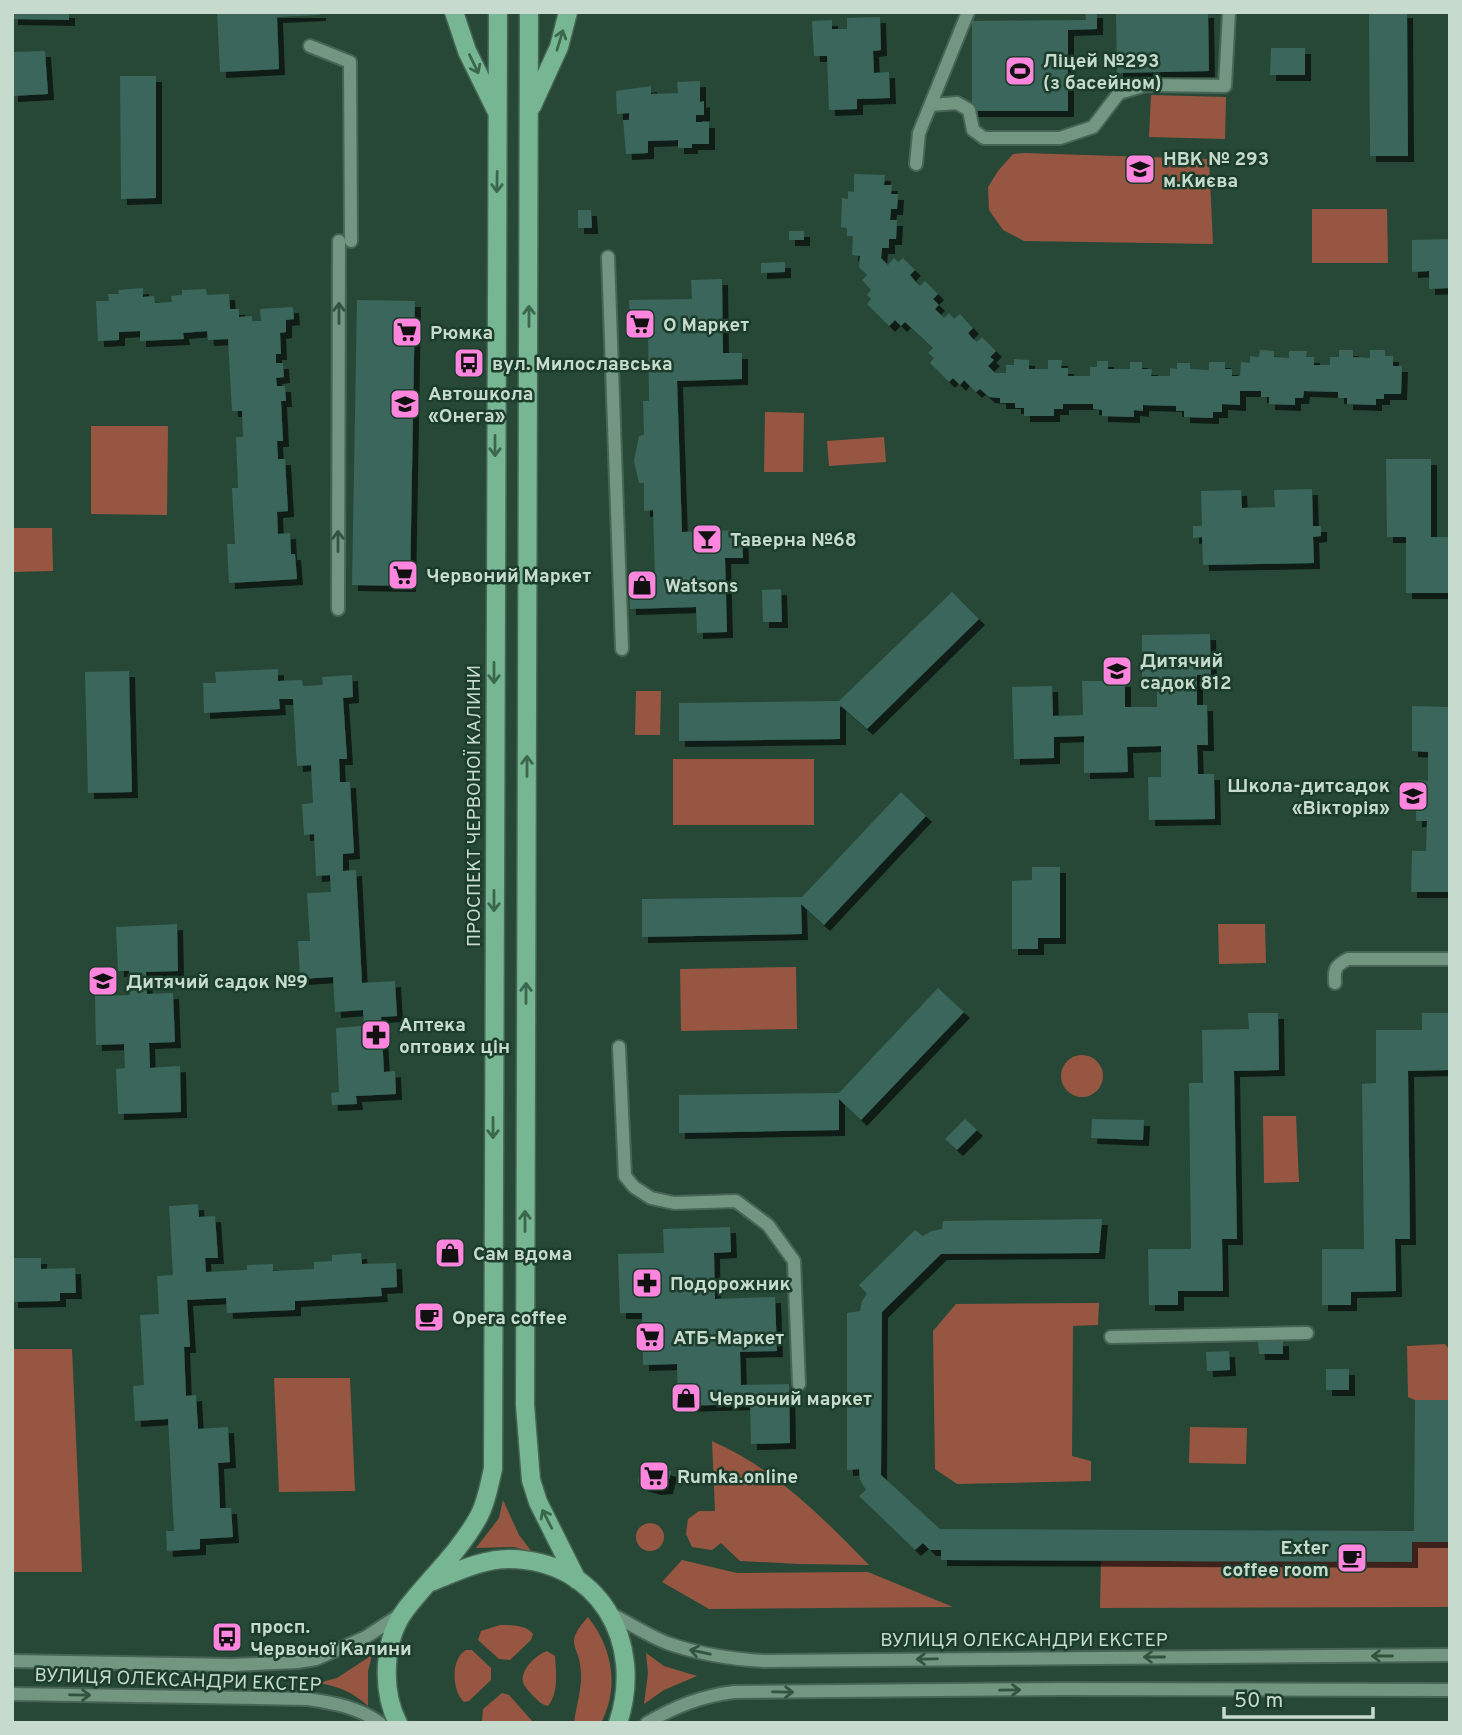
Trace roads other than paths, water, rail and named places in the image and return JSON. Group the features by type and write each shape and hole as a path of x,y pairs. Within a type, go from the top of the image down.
{"main road":[{"path":"454,12 467,51 498,113"},
{"name":"ПРОСПЕКТ ЧЕРВОНОЇ КАЛИНИ","path":"404,1611 431,1582 480,1515 493,1469 495,240 498,12"},
{"path":"529,12 525,1405 531,1479 538,1502 577,1580"},
{"path":"529,112 559,47 568,12"},
{"path":"431,1582 482,1563 507,1559 532,1561 555,1568 577,1580 594,1594 608,1612 619,1633 626,1656 626,1691 618,1723"},
{"path":"398,1723 387,1696 386,1675 393,1638 404,1611"}],"street":[{"path":"916,164 919,133 968,12"},
{"path":"930,105 957,103 968,110 973,130 984,138 1060,138 1093,127 1119,93 1146,85 1225,86 1228,12"},
{"path":"310,46 350,62 338,609"},
{"path":"608,257 622,649"},
{"path":"1335,983 1336,965 1348,959 1450,959"},
{"path":"619,1047 625,1176 634,1187 652,1198 674,1203 736,1201 768,1225 794,1261 799,1384"},
{"path":"1111,1336 1307,1333"},
{"name":"ВУЛИЦЯ ОЛЕКСАНДРИ ЕКСТЕР","path":"12,1661 232,1665 297,1662 316,1659 366,1637 404,1611"},
{"name":"ВУЛИЦЯ ОЛЕКСАНДРИ ЕКСТЕР","path":"608,1612 676,1646 737,1659 764,1661 1450,1655"},
{"path":"647,1723 678,1705 707,1696 734,1692 1450,1690"},
{"name":"ВУЛИЦЯ ОЛЕКСАНДРИ ЕКСТЕР","path":"12,1694 308,1699 337,1703 366,1713 380,1723"}],"place":[{"name":"Ліцей №293 (з басейном)","path":"1020,71"},
{"name":"НВК № 293 м.Києва","path":"1140,169"},
{"name":"О Маркет","path":"640,324"},
{"name":"Рюмка","path":"407,332"},
{"name":"вул. Милославська","path":"469,363"},
{"name":"Автошкола «Онега»","path":"405,404"},
{"name":"Таверна №68","path":"707,539"},
{"name":"Червоний Маркет","path":"403,575"},
{"name":"Watsons","path":"642,585"},
{"name":"Дитячий садок 812","path":"1117,671"},
{"name":"Школа-дитсадок «Вікторія»","path":"1413,796"},
{"name":"Дитячий садок №9","path":"103,981"},
{"name":"Аптека оптових цін","path":"376,1035"},
{"name":"Сам вдома","path":"450,1253"},
{"name":"Подорожник","path":"647,1283"},
{"name":"Opera coffee","path":"429,1317"},
{"name":"АТБ-Маркет","path":"650,1337"},
{"name":"Червоний маркет","path":"686,1398"},
{"name":"Rumka.online","path":"654,1476"},
{"name":"Exter coffee room","path":"1352,1558"},
{"name":"просп. Червоної Калини","path":"227,1637"}]}
